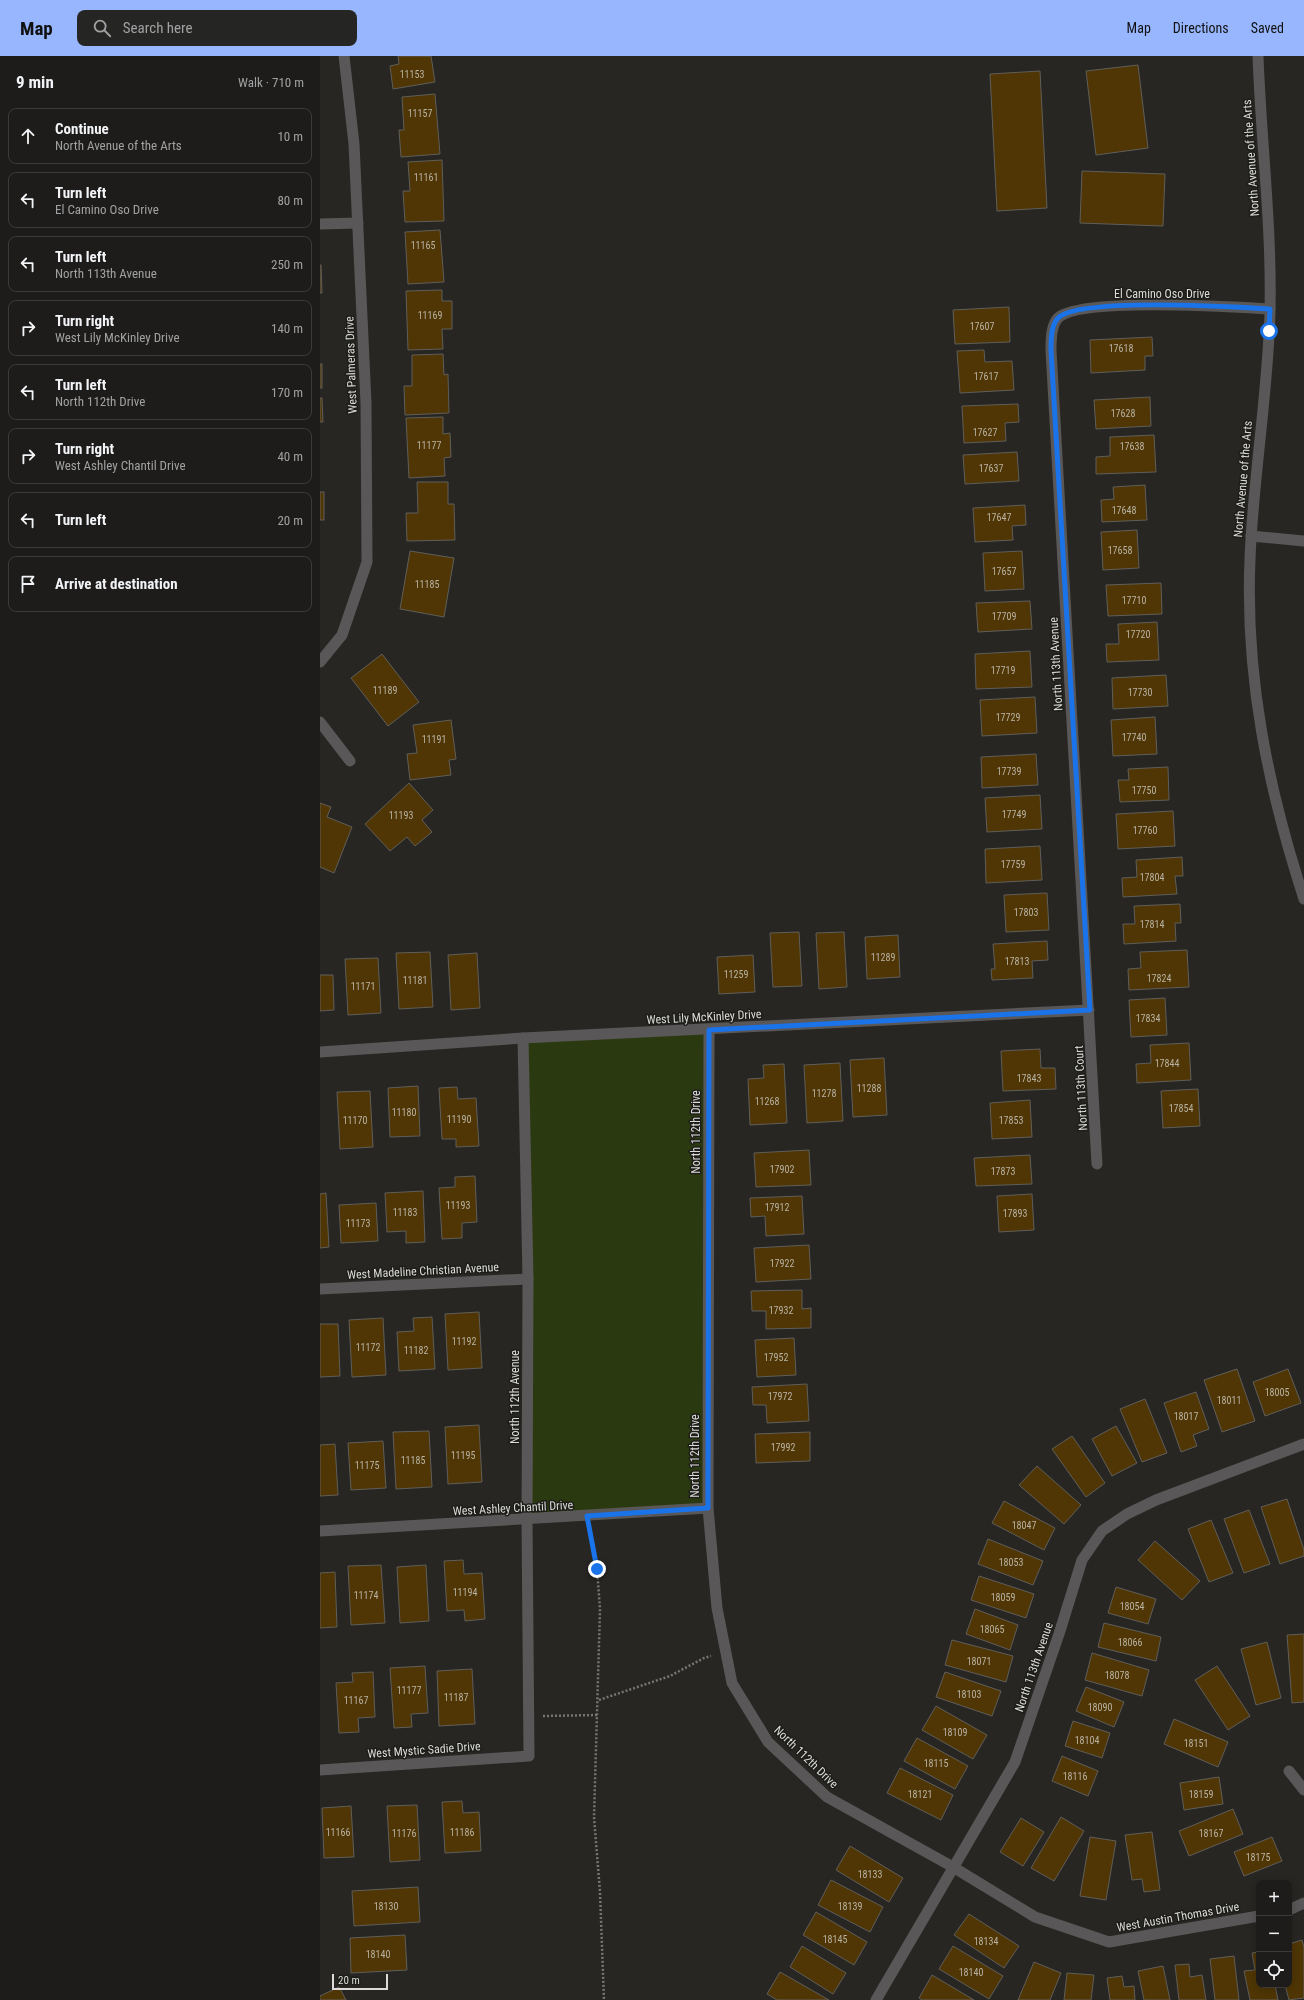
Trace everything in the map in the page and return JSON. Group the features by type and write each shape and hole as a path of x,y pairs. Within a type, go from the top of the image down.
{"street":[{"name":"West Palmeras Drive","path":"320,662 342,634 366,562 366,403 354,144 344,56"},
{"name":"North Avenue of the Arts","path":"1258,56 1269,229 1270,309 1268,357 1251,536 1250,613 1256,705 1267,770 1304,899"},
{"path":"320,224 358,223"},
{"name":"El Camino Oso Drive","path":"1057,319 1065,313 1075,310 1131,306 1202,306 1270,309"},
{"name":"North 113th Avenue","path":"1057,319 1053,328 1051,350 1090,1010"},
{"path":"1251,536 1304,541"},
{"path":"320,722 350,761"},
{"name":"West Lily McKinley Drive","path":"320,1052 523,1038 1090,1010"},
{"name":"North 113th Court","path":"1090,1010 1097,1164"},
{"name":"North 112th Drive","path":"709,1030 708,1508 717,1608 732,1683 768,1742 827,1797 953,1867"},
{"name":"North 112th Avenue","path":"523,1038 528,1279 527,1520 529,1756"},
{"name":"West Madeline Christian Avenue","path":"320,1289 528,1279"},
{"name":"North 113th Avenue","path":"876,2000 1015,1762 1059,1634 1082,1560 1102,1531 1127,1514 1156,1500 1304,1444"},
{"name":"West Ashley Chantil Drive","path":"320,1532 708,1508"},
{"name":"West Mystic Sadie Drive","path":"320,1770 529,1756"},
{"path":"1289,1771 1304,1790"},
{"name":"West Austin Thomas Drive","path":"953,1867 1035,1917 1109,1942 1256,1917"},
{"path":"1292,1909 1304,1903"}],"path":[{"path":"587,1516 597,1569 600,1609 599,1700 594,1817 600,1892 604,2000"},
{"path":"599,1700 670,1676 704,1658 725,1652"},
{"path":"529,1717 598,1715"}],"green space":[{"path":"709,1030 708,1508 527,1520 523,1039"}],"building":[{"path":"398,56 431,56 435,82 393,89 390,66 399,64"},
{"path":"1138,65 1148,148 1096,155 1086,71"},
{"path":"1040,71 1047,208 997,211 990,74"},
{"path":"435,94 440,154 401,157 399,130 404,130 402,97"},
{"path":"442,160 444,221 405,222 403,191 410,191 408,162"},
{"path":"1082,171 1165,174 1163,226 1080,223"},
{"path":"440,230 444,282 408,284 405,232"},
{"path":"321,265 322,293 320,293"},
{"path":"442,290 442,301 452,301 452,329 442,329 443,349 408,350 406,291"},
{"path":"1009,307 1010,342 955,344 953,310"},
{"path":"1152,337 1153,356 1145,356 1145,370 1091,373 1090,340"},
{"path":"984,350 985,362 1012,361 1014,390 960,393 957,351"},
{"path":"443,354 444,375 448,374 449,413 405,415 404,386 412,386 412,355"},
{"path":"320,364 322,364 322,388 320,388"},
{"path":"1150,397 1151,426 1096,429 1094,400"},
{"path":"320,398 322,398 323,422 320,422"},
{"path":"1018,404 1019,422 1005,423 1006,441 964,443 962,406"},
{"path":"443,417 443,434 450,433 451,457 444,458 445,476 409,478 406,418"},
{"path":"1154,435 1156,472 1096,474 1096,457 1110,456 1110,437"},
{"path":"1017,452 1019,481 965,484 963,455"},
{"path":"417,482 448,482 448,504 454,504 455,540 407,541 406,513 418,513"},
{"path":"1145,485 1147,520 1102,522 1101,500 1114,499 1113,487"},
{"path":"320,492 324,492 324,520 320,520"},
{"path":"1025,505 1026,525 1012,526 1013,540 975,542 973,508"},
{"path":"1137,530 1139,568 1103,570 1101,532"},
{"path":"410,551 454,558 444,617 400,609"},
{"path":"1022,551 1024,589 985,591 983,553"},
{"path":"1161,583 1162,614 1108,616 1106,585"},
{"path":"1030,601 1032,629 978,632 976,603"},
{"path":"1157,622 1159,660 1107,662 1106,644 1119,644 1118,624"},
{"path":"1030,651 1032,687 976,689 975,654"},
{"path":"382,654 419,702 388,726 351,678"},
{"path":"1166,675 1168,706 1113,709 1112,678"},
{"path":"1035,697 1037,733 982,736 980,700"},
{"path":"1155,717 1157,754 1113,756 1111,720"},
{"path":"451,720 456,759 449,760 451,775 410,780 407,754 417,753 413,725"},
{"path":"1036,754 1038,785 982,788 981,757"},
{"path":"1168,767 1169,800 1120,802 1118,780 1129,780 1128,769"},
{"path":"409,783 433,810 422,820 432,832 415,846 407,837 390,851 365,824"},
{"path":"1040,795 1042,829 987,832 985,798"},
{"path":"320,803 331,807 327,817 352,827 334,873 320,867"},
{"path":"1173,811 1175,846 1118,849 1116,814"},
{"path":"1040,846 1042,880 986,883 985,849"},
{"path":"1182,857 1183,876 1175,876 1177,894 1123,897 1122,878 1137,877 1136,860"},
{"path":"1047,893 1049,930 1006,932 1004,895"},
{"path":"1180,904 1181,923 1175,923 1176,941 1124,944 1123,924 1135,924 1134,906"},
{"path":"799,932 802,986 773,987 770,933"},
{"path":"844,932 847,987 819,989 816,933"},
{"path":"898,935 900,977 867,979 865,937"},
{"path":"1047,941 1048,960 1032,961 1033,978 992,980 991,969 995,969 993,944"},
{"path":"1187,950 1189,987 1129,990 1128,969 1141,968 1140,952"},
{"path":"430,952 433,1007 399,1009 396,953"},
{"path":"477,953 480,1008 451,1010 448,955"},
{"path":"753,955 755,992 719,994 717,957"},
{"path":"378,958 381,1013 348,1015 345,959"},
{"path":"320,975 333,975 334,1010 320,1011"},
{"path":"1165,998 1167,1035 1131,1037 1129,1000"},
{"path":"1189,1043 1191,1080 1137,1083 1136,1064 1151,1063 1150,1045"},
{"path":"1040,1049 1041,1068 1055,1068 1056,1089 1003,1091 1001,1051"},
{"path":"884,1058 887,1115 853,1117 850,1060"},
{"path":"840,1063 843,1121 807,1123 804,1065"},
{"path":"784,1064 787,1123 750,1125 748,1079 764,1078 763,1065"},
{"path":"418,1086 420,1136 390,1137 388,1088"},
{"path":"457,1087 458,1099 476,1098 479,1146 456,1147 456,1139 442,1139 439,1088"},
{"path":"1198,1089 1200,1126 1163,1128 1161,1091"},
{"path":"370,1091 373,1147 340,1149 337,1092"},
{"path":"1030,1100 1032,1137 992,1139 990,1103"},
{"path":"809,1150 811,1185 756,1187 754,1153"},
{"path":"1030,1155 1032,1184 976,1186 974,1158"},
{"path":"475,1176 477,1222 462,1223 462,1238 442,1239 439,1188 455,1187 455,1177"},
{"path":"423,1191 425,1242 406,1243 406,1231 387,1232 385,1193"},
{"path":"326,1193 329,1247 320,1248 320,1194"},
{"path":"1032,1194 1034,1230 999,1232 997,1196"},
{"path":"802,1196 804,1234 766,1236 765,1216 751,1217 750,1198"},
{"path":"376,1203 378,1241 341,1243 339,1205"},
{"path":"809,1245 811,1279 756,1282 754,1248"},
{"path":"802,1290 802,1309 811,1308 811,1328 766,1329 766,1311 752,1311 751,1291"},
{"path":"479,1312 482,1368 448,1370 445,1314"},
{"path":"432,1317 435,1369 399,1371 397,1332 414,1331 413,1318"},
{"path":"383,1318 386,1375 352,1377 349,1320"},
{"path":"320,1324 338,1324 340,1376 320,1377"},
{"path":"794,1338 796,1375 757,1377 755,1340"},
{"path":"1237,1369 1255,1421 1222,1432 1204,1380"},
{"path":"1288,1369 1301,1403 1265,1416 1253,1382"},
{"path":"807,1384 809,1421 767,1423 766,1405 753,1405 752,1387"},
{"path":"1196,1392 1209,1429 1193,1435 1197,1446 1181,1452 1164,1403"},
{"path":"1145,1399 1167,1453 1142,1462 1120,1409"},
{"path":"479,1425 482,1482 448,1484 445,1427"},
{"path":"1116,1426 1137,1463 1112,1476 1092,1439"},
{"path":"429,1431 432,1487 396,1489 393,1432"},
{"path":"810,1432 810,1461 756,1463 755,1434"},
{"path":"1072,1436 1105,1483 1086,1497 1052,1449"},
{"path":"383,1441 386,1488 351,1490 348,1443"},
{"path":"335,1444 338,1495 320,1496 320,1445"},
{"path":"1037,1466 1081,1505 1064,1524 1019,1485"},
{"path":"1287,1499 1304,1550 1304,1556 1280,1564 1261,1507"},
{"path":"1004,1501 1055,1528 1044,1550 992,1523"},
{"path":"1249,1510 1270,1564 1244,1573 1224,1519"},
{"path":"1211,1520 1233,1573 1209,1582 1188,1529"},
{"path":"988,1539 1043,1561 1033,1585 978,1564"},
{"path":"1155,1541 1200,1581 1182,1600 1138,1560"},
{"path":"463,1560 464,1574 482,1573 485,1619 465,1621 464,1610 447,1611 444,1561"},
{"path":"381,1565 385,1623 351,1625 348,1566"},
{"path":"426,1565 429,1621 400,1623 397,1567"},
{"path":"335,1572 337,1627 320,1628 320,1573"},
{"path":"979,1576 1034,1594 1026,1618 971,1600"},
{"path":"1116,1587 1156,1599 1148,1624 1108,1613"},
{"path":"975,1609 1018,1625 1010,1650 966,1634"},
{"path":"1104,1623 1161,1637 1156,1661 1098,1647"},
{"path":"1304,1634 1304,1702 1292,1703 1287,1635"},
{"path":"952,1640 1013,1656 1006,1682 945,1665"},
{"path":"1267,1642 1281,1698 1256,1705 1241,1649"},
{"path":"1092,1653 1149,1670 1142,1696 1085,1680"},
{"path":"425,1666 428,1713 411,1714 412,1727 394,1728 390,1668"},
{"path":"1217,1666 1250,1716 1228,1730 1195,1680"},
{"path":"472,1669 475,1724 439,1726 437,1671"},
{"path":"373,1672 375,1717 358,1718 359,1732 339,1733 336,1683 353,1682 352,1673"},
{"path":"945,1672 1001,1691 992,1716 936,1697"},
{"path":"1086,1687 1124,1702 1114,1727 1076,1711"},
{"path":"936,1706 987,1735 973,1759 922,1730"},
{"path":"1174,1719 1228,1742 1218,1767 1164,1744"},
{"path":"1073,1721 1110,1733 1102,1758 1065,1746"},
{"path":"917,1738 968,1766 955,1789 904,1761"},
{"path":"1062,1756 1098,1771 1088,1796 1052,1781"},
{"path":"900,1768 953,1795 941,1820 887,1793"},
{"path":"1219,1777 1223,1804 1184,1810 1180,1783"},
{"path":"462,1801 463,1813 479,1812 481,1851 445,1853 442,1802"},
{"path":"417,1805 420,1860 390,1862 387,1806"},
{"path":"351,1806 354,1857 324,1858 322,1808"},
{"path":"1233,1809 1243,1834 1189,1856 1179,1831"},
{"path":"1061,1817 1084,1831 1054,1881 1031,1868"},
{"path":"1021,1818 1044,1832 1023,1866 1000,1852"},
{"path":"1152,1832 1160,1890 1144,1892 1142,1879 1132,1880 1125,1835"},
{"path":"1090,1837 1116,1841 1106,1900 1080,1896"},
{"path":"1272,1837 1282,1861 1244,1876 1234,1852"},
{"path":"850,1846 903,1878 889,1902 836,1870"},
{"path":"831,1880 883,1907 870,1932 818,1905"},
{"path":"418,1887 420,1922 354,1926 352,1891"},
{"path":"816,1912 867,1942 854,1965 803,1935"},
{"path":"969,1914 1019,1946 1004,1968 954,1935"},
{"path":"405,1935 407,1970 351,1973 350,1938"},
{"path":"1302,1940 1304,1947 1304,1998 1289,2000 1286,1988 1292,1988 1292,1943"},
{"path":"802,1946 846,1973 833,1994 790,1967"},
{"path":"953,1946 1003,1976 989,1999 939,1969"},
{"path":"1256,1952 1256,1988 1276,1988 1278,2000 1250,2000 1244,1971 1255,1970 1252,1953"},
{"path":"1234,1956 1239,2000 1215,2000 1210,1959"},
{"path":"1034,1962 1061,1973 1050,2000 1018,2000"},
{"path":"1189,1964 1190,1977 1202,1975 1206,2000 1179,2000 1175,1965"},
{"path":"1163,1966 1170,2000 1144,2000 1138,1971"},
{"path":"780,1972 829,2000 777,2000 767,1994"},
{"path":"1067,1973 1094,1975 1091,2000 1064,2000"},
{"path":"932,1975 974,2000 922,2000 919,1998"},
{"path":"1122,1976 1124,1987 1134,1986 1135,2000 1110,2000 1107,1978"},
{"path":"339,1987 346,2000 320,2000 320,1996"}],"route":[{"path":"597,1569 587,1516 708,1508 709,1030 1090,1010 1051,350 1053,328 1057,319 1065,313 1086,308 1131,306 1241,307 1270,309 1269,331"}]}
